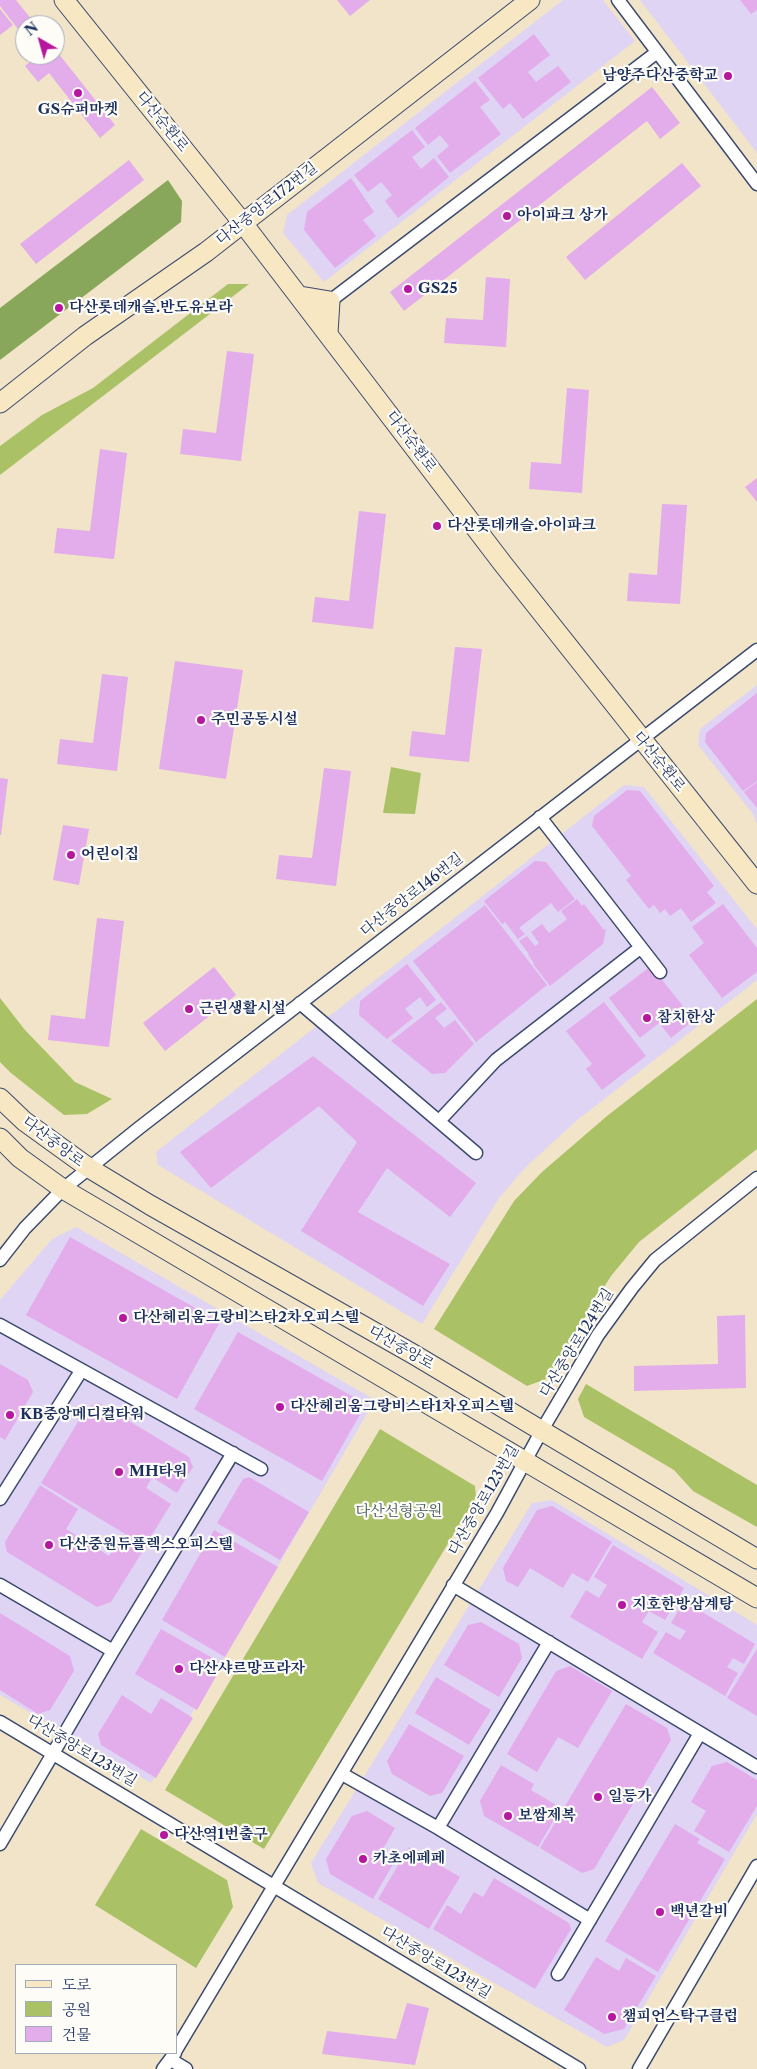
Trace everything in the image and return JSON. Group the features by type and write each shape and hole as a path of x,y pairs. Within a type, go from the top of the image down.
{"street":[{"name":"다산순환로","path":"64,0 242,222 503,564 757,884"},
{"name":"다산중앙로172번길","path":"0,403 85,336 206,252 242,222 273,200 530,0"},
{"path":"618,0 757,184"},
{"path":"300,296 330,301 656,52"},
{"path":"328,333 330,301"},
{"name":"다산중앙로146번길","path":"0,1260 25,1228 63,1189 89,1168 757,650"},
{"path":"540,817 660,972"},
{"path":"440,1120 496,1060 640,948"},
{"path":"300,1003 440,1120 476,1153"},
{"name":"다산중앙로","path":"0,1098 24,1121 89,1168 150,1206 542,1430 757,1560"},
{"name":"다산중앙로","path":"0,1138 20,1158 63,1189 526,1460 757,1598"},
{"name":"다산중앙로124번길","path":"542,1430 598,1335 649,1267 669,1248 757,1178"},
{"path":"0,1325 261,1469"},
{"path":"0,1499 82,1371"},
{"name":"다산중앙로123번길","path":"178,2046 497,1513 542,1430"},
{"path":"0,1844 52,1752 233,1453"},
{"path":"0,1585 113,1650"},
{"path":"453,1585 757,1766"},
{"path":"438,1828 549,1642"},
{"name":"다산중앙로123번길","path":"0,1722 276,1885 580,2069"},
{"path":"558,1974 700,1733"},
{"path":"342,1774 438,1828 590,1920"},
{"path":"639,2069 757,1866"},
{"path":"171,2058 186,2069"}],"shaded area":[{"path":"563,0 603,0 635,41 324,282 283,233 287,215"},
{"name":"남양주다산중학교","path":"640,0 757,0 757,153"},
{"path":"757,685 757,824 753,814 698,745 700,729"},
{"path":"624,785 644,787 757,929 757,980 576,1121 525,1168 499,1198 422,1324 158,1165 156,1152"},
{"path":"76,1227 375,1400 151,1783 0,1695 0,1300 52,1239"},
{"path":"552,1500 757,1625 757,1814 624,2040 607,2047 318,1883 311,1863 532,1503"}],"green space":[{"path":"168,180 182,201 181,222 0,360 0,308"},
{"path":"228,284 249,284 0,475 0,446 42,415 93,388"},
{"path":"391,767 421,773 415,814 383,813"},
{"path":"0,998 25,1030 75,1082 112,1099 87,1114 64,1115 11,1073 0,1062"},
{"path":"757,999 757,1149 639,1242 611,1276 546,1379 527,1386 434,1329 514,1201 542,1172 607,1116"},
{"path":"586,1384 757,1485 757,1527 693,1491 674,1470 584,1417 578,1399"},
{"name":"다산선형공원","path":"380,1429 475,1486 476,1497 264,1849 165,1790"},
{"path":"141,1829 227,1880 233,1907 196,1968 95,1905"}],"building":[{"path":"0,0 16,0 28,15 15,15 15,25 0,6"},
{"path":"337,0 370,0 350,16"},
{"path":"740,0 757,0 757,10 751,14"},
{"path":"0,9 13,25 0,35"},
{"path":"534,34 550,55 528,72 536,82 558,66 571,82 523,119 510,103 503,109 478,78"},
{"path":"65,62 115,125 100,138 49,73 38,82 25,66 65,65"},
{"path":"475,81 490,100 480,107 501,134 450,173 437,156 449,146 440,135 428,145 415,128"},
{"name":"아이파크 상가","path":"652,87 680,123 660,139 647,121 404,311 390,292"},
{"path":"412,130 425,147 412,157 421,169 434,158 449,177 398,218 385,201 392,195 381,182 368,192 354,175"},
{"path":"129,160 144,180 36,264 20,244"},
{"path":"682,163 701,186 585,280 566,257"},
{"path":"351,178 374,212 363,220 376,236 335,268 304,230 307,212"},
{"path":"486,277 510,279 506,347 444,343 446,318 483,320"},
{"path":"227,351 254,354 241,461 180,454 183,429 216,433"},
{"path":"567,388 589,390 582,493 529,489 531,462 561,464"},
{"path":"100,449 127,453 114,559 54,553 57,528 90,531"},
{"path":"757,478 757,502 745,487"},
{"path":"662,504 687,505 680,604 627,601 629,573 657,575"},
{"path":"359,511 386,514 373,629 312,622 315,597 349,601"},
{"path":"455,647 482,649 469,762 409,756 412,731 445,735"},
{"name":"주민공동시설","path":"175,661 243,670 226,779 159,769"},
{"path":"102,674 128,677 117,771 57,764 60,739 93,743"},
{"path":"757,693 757,781 743,791 705,742 706,733"},
{"path":"324,768 351,771 336,886 276,879 279,855 312,858"},
{"path":"0,778 8,779 1,835 0,835"},
{"path":"757,782 757,808 744,792"},
{"path":"627,790 640,791 714,886 707,892 716,903 691,922 681,908 670,916 665,909 660,913 654,905 649,909 626,880 631,876 592,826 594,816"},
{"name":"어린이집","path":"63,825 89,829 79,885 53,880"},
{"path":"535,861 546,862 575,899 558,912 551,903 519,928 525,934 518,939 505,922 502,924 484,901"},
{"path":"577,899 582,906 584,904 604,930 606,929 603,944 550,986 533,964 529,954 519,941 527,936 535,946 539,943 531,932 542,924 549,933 567,919 561,911"},
{"path":"723,904 757,948 757,972 722,998 689,955 704,943 692,927"},
{"path":"485,905 547,985 476,1042 413,961"},
{"path":"97,918 124,921 109,1047 48,1040 51,1015 85,1019"},
{"path":"407,964 436,1000 427,1007 420,997 405,1009 413,1018 387,1039 359,1015 360,1001"},
{"path":"651,966 694,1020 671,1038 659,1023 640,1038 609,998"},
{"name":"근린생활시설","path":"214,967 236,995 165,1051 143,1023"},
{"path":"441,1002 447,1009 435,1018 444,1028 455,1020 474,1044 445,1073 432,1074 391,1041"},
{"path":"604,1002 646,1056 602,1090 586,1069 592,1064 566,1031"},
{"path":"313,1056 476,1183 450,1217 387,1168 358,1212 450,1264 423,1306 301,1231 357,1142 319,1106 211,1188 180,1152"},
{"name":"다산헤리움그랑비스타2차오피스텔","path":"70,1237 220,1322 177,1399 26,1315"},
{"path":"745,1315 746,1388 634,1391 634,1366 718,1364 717,1316"},
{"name":"다산헤리움그랑비스타1차오피스텔","path":"238,1332 366,1404 322,1481 194,1409"},
{"name":"KB중앙메디컬타워","path":"0,1364 28,1380 33,1392 5,1440 0,1437"},
{"name":"MH타워","path":"99,1403 189,1457 193,1467 177,1493 152,1477 146,1488 171,1504 145,1546 41,1483 87,1407"},
{"path":"249,1477 309,1512 280,1560 217,1523 243,1479"},
{"name":"다산중원듀플렉스오피스텔","path":"40,1485 78,1509 66,1529 109,1556 122,1535 144,1549 111,1602 97,1607 7,1552 5,1542"},
{"path":"552,1506 612,1542 588,1582 572,1573 563,1588 530,1568 518,1587 506,1581 503,1568 537,1510"},
{"path":"214,1530 278,1567 225,1657 162,1620"},
{"path":"613,1545 684,1588 665,1620 649,1611 642,1622 658,1632 642,1659 570,1617 586,1590 599,1598 607,1585 594,1577"},
{"path":"684,1601 755,1644 744,1664 733,1658 727,1667 738,1673 725,1696 653,1653 666,1632 680,1640 686,1631 671,1623"},
{"path":"0,1613 70,1656 74,1671 50,1710 38,1714 0,1690"},
{"path":"481,1622 519,1644 522,1658 499,1697 444,1665 468,1625"},
{"name":"다산샤르망프라자","path":"161,1629 223,1664 197,1710 135,1674"},
{"path":"757,1649 757,1716 727,1698"},
{"path":"570,1666 612,1691 578,1748 558,1737 537,1772 507,1754 556,1671"},
{"path":"436,1677 491,1710 469,1745 415,1713"},
{"path":"122,1695 151,1714 161,1698 193,1718 156,1778 101,1745 98,1734"},
{"path":"626,1704 667,1728 671,1740 594,1869 582,1873 540,1848"},
{"path":"409,1724 464,1756 442,1793 430,1796 392,1774 387,1761"},
{"path":"727,1762 757,1780 757,1806 729,1852 694,1831 706,1811 691,1802 712,1766"},
{"path":"501,1765 534,1784 531,1790 561,1808 538,1847 484,1816 480,1801"},
{"path":"367,1811 395,1828 379,1856 393,1864 373,1899 330,1874 326,1859 352,1816"},
{"path":"675,1824 700,1839 697,1843 725,1859 658,1972 605,1941"},
{"path":"409,1847 460,1877 429,1929 378,1899"},
{"path":"494,1878 569,1923 571,1929 535,1989 433,1929 447,1905 461,1914 474,1892 483,1897"},
{"path":"596,1957 619,1971 626,1958 656,1976 624,2029 604,2034 564,2010"},
{"path":"407,2003 429,2008 415,2065 322,2054 327,2031 396,2039"}],"place":[{"name":"남양주다산중학교","path":"728,76"},
{"name":"GS슈퍼마켓","path":"78,93"},
{"name":"아이파크 상가","path":"507,216"},
{"name":"GS25","path":"408,289"},
{"name":"다산롯데캐슬.반도유보라","path":"59,308"},
{"name":"다산롯데캐슬.아이파크","path":"437,526"},
{"name":"주민공동시설","path":"201,720"},
{"name":"어린이집","path":"71,855"},
{"name":"근린생활시설","path":"189,1009"},
{"name":"참치한상","path":"647,1018"},
{"name":"다산헤리움그랑비스타2차오피스텔","path":"123,1318"},
{"name":"다산헤리움그랑비스타1차오피스텔","path":"280,1407"},
{"name":"KB중앙메디컬타워","path":"10,1415"},
{"name":"MH타워","path":"119,1472"},
{"name":"다산중원듀플렉스오피스텔","path":"49,1545"},
{"name":"지호한방삼계탕","path":"622,1605"},
{"name":"다산샤르망프라자","path":"179,1669"},
{"name":"일등가","path":"598,1797"},
{"name":"보쌈제복","path":"508,1816"},
{"name":"다산역1번출구","path":"164,1835"},
{"name":"카초에페페","path":"363,1859"},
{"name":"백년갈비","path":"660,1912"},
{"name":"챔피언스탁구클럽","path":"612,2017"}]}
